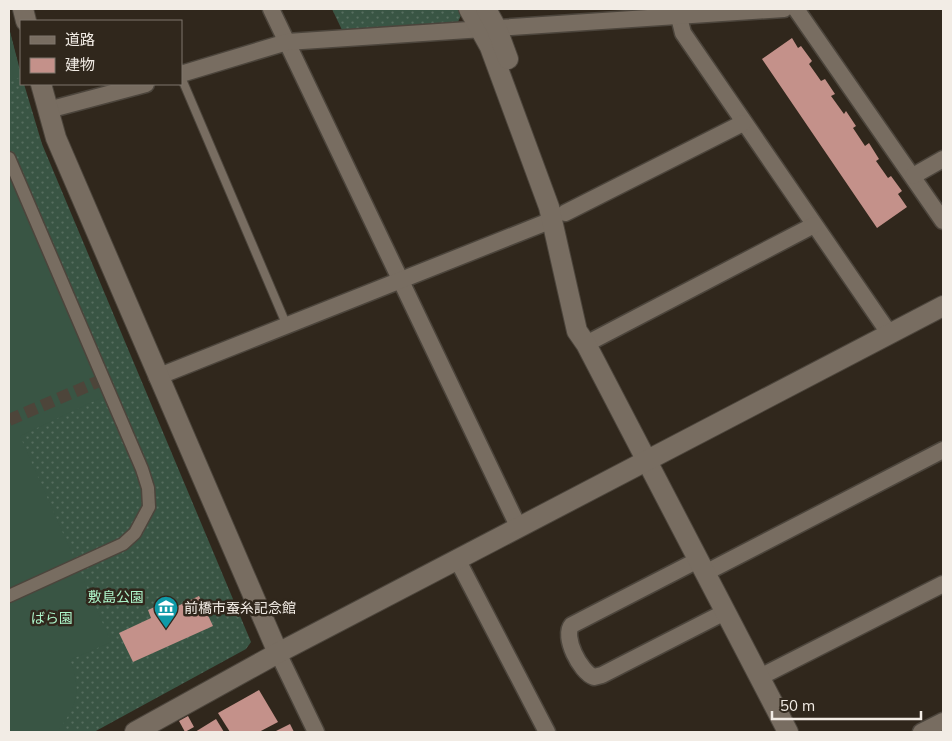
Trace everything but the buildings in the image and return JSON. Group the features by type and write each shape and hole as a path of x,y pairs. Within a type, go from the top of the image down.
{"street":[{"path":"271,9 518,526"},
{"path":"469,9 489,29"},
{"path":"486,9 489,29 559,217 588,330 586,344 788,732"},
{"path":"182,76 287,42 784,9"},
{"path":"796,9 943,221"},
{"path":"679,17 684,33 743,123 889,333"},
{"path":"41,85 56,138 157,377 278,653 316,732"},
{"path":"48,110 142,85"},
{"path":"157,377 400,282 559,217 743,123"},
{"path":"9,158 142,469 148,488 149,500 147,514 140,527 123,544 9,596"},
{"path":"913,176 943,159"},
{"path":"586,344 814,225"},
{"path":"134,732 278,653 518,526 943,306"},
{"path":"725,612 602,675 589,675 568,638 569,628 572,625 702,567 943,450"},
{"path":"457,559 547,732"},
{"path":"760,678 943,584"},
{"path":"921,732 943,721"}],"lane":[{"path":"182,78 287,326"}],"green space":[{"path":"332,9 462,9 463,11 458,22 342,30"},
{"name":"敷島公園","path":"9,28 20,70 20,85 24,85 42,144 251,642 246,649 94,732 9,732"},
{"path":"9,28 20,77 9,81"},
{"name":"ばら園","path":"9,158 109,394 20,436 111,642 70,660 76,681 76,698 64,723 57,732 9,732"}],"tunnel":[{"path":"9,420 97,382"}],"place":[{"name":"前橋市蚕糸記念館","path":"166,629"}]}
